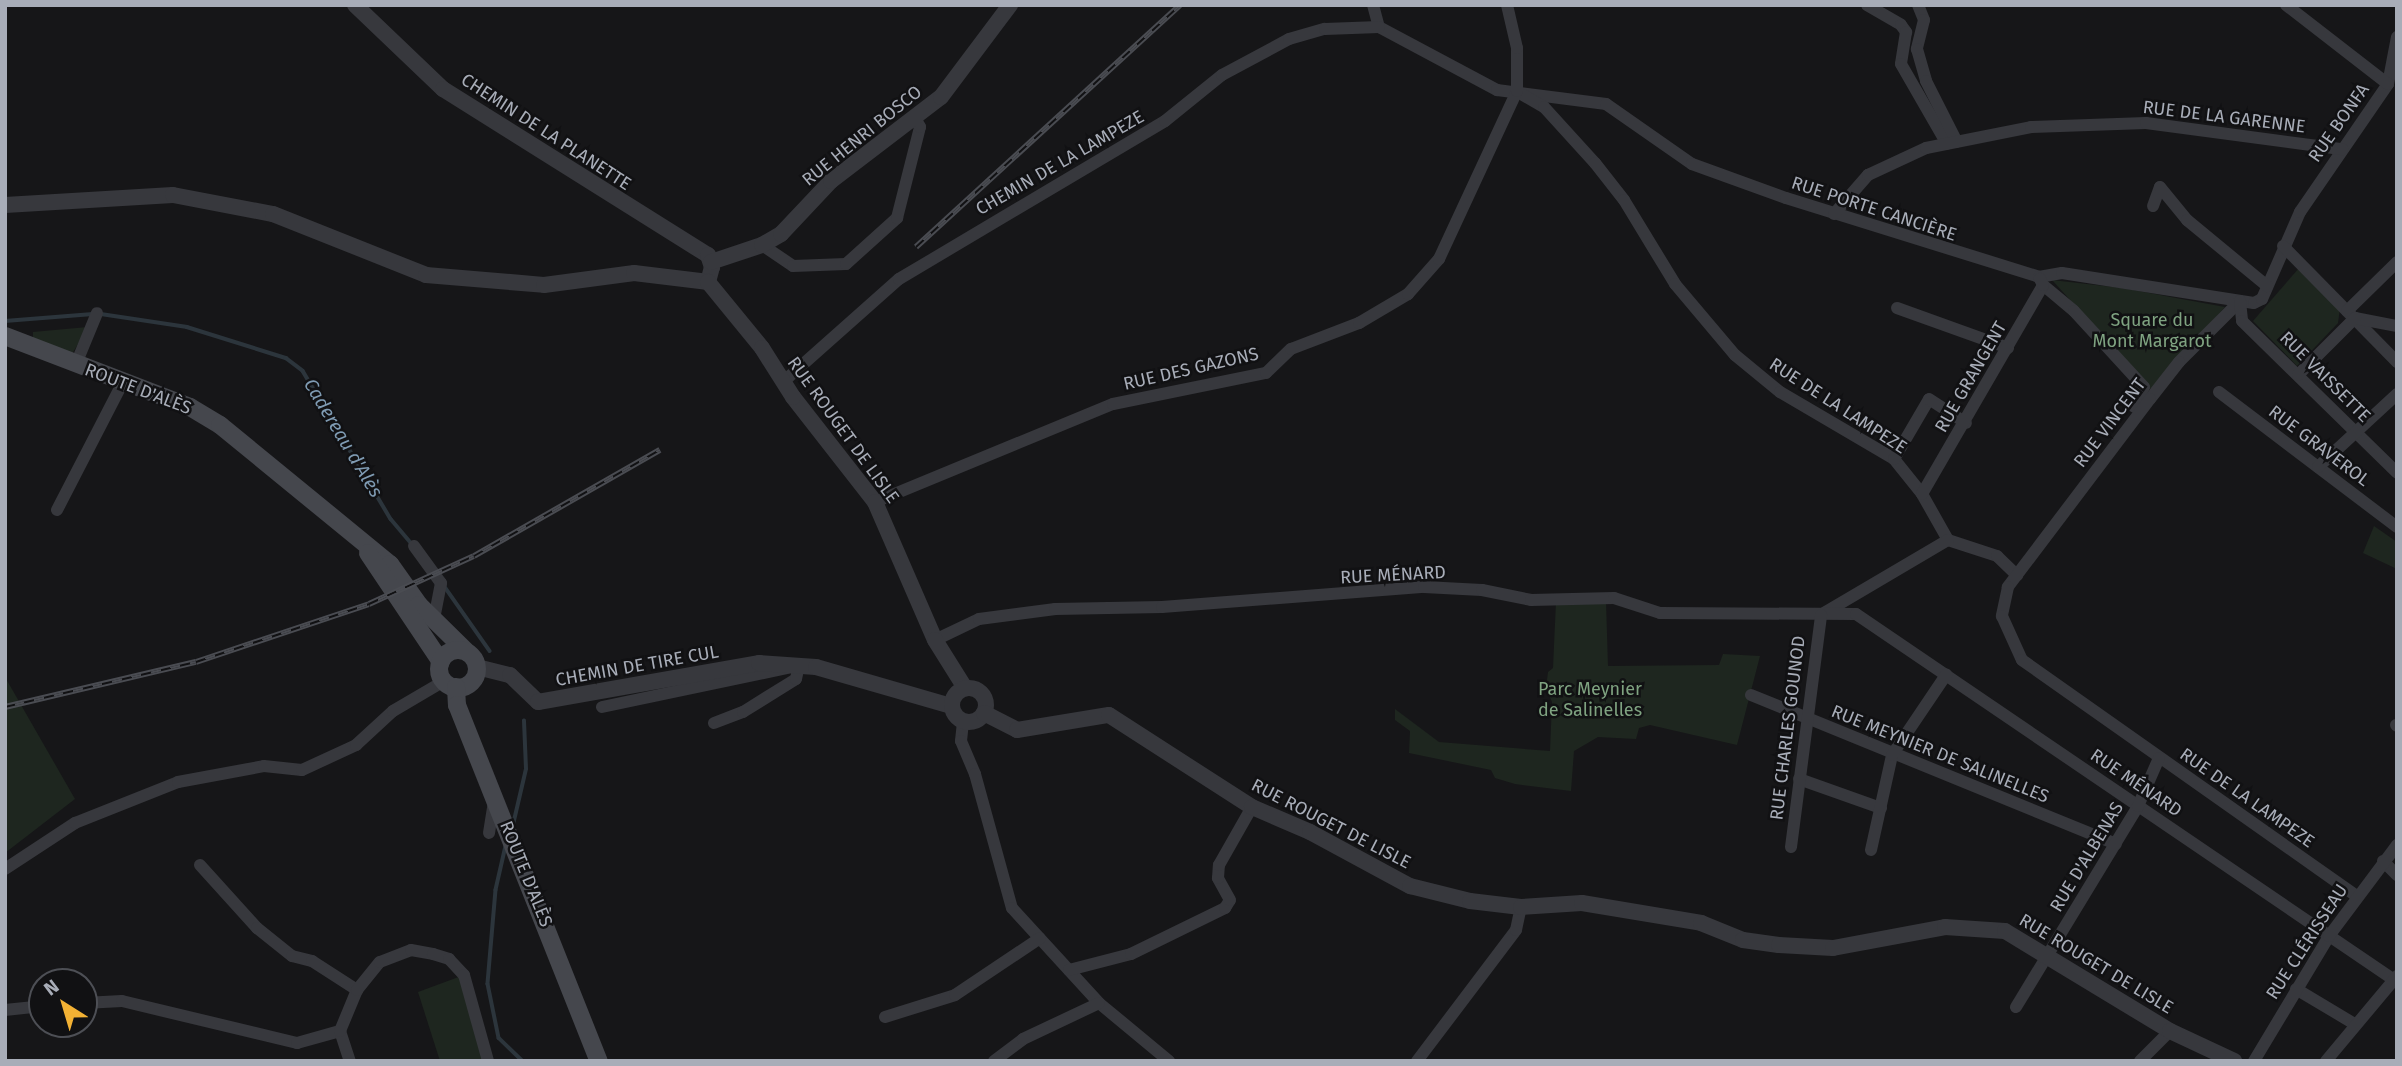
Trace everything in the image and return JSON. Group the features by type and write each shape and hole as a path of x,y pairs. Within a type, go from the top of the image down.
{"main road":[{"name":"ROUTE D'ALÈS","path":"5,336 190,407 220,425 400,574 434,620 472,659"},
{"name":"ROUTE D'ALÈS","path":"358,538 441,662 598,1059"},
{"path":"441,662 449,652 472,659 471,682 450,684"}],"street":[{"name":"CHEMIN DE LA PLANETTE","path":"355,5 443,89 711,261"},
{"name":"RUE HENRI BOSCO","path":"711,261 762,246 781,234 831,181 941,97 1010,5"},
{"path":"1373,5 1379,27 1497,90 1517,91 1517,48 1507,5"},
{"path":"1867,5 1901,25 1906,32 1901,64 1952,143"},
{"path":"1918,5 1924,20 1917,49 1926,81 1952,143"},
{"path":"2286,5 2388,84"},
{"name":"CHEMIN DE LA LAMPEZE","path":"783,382 899,279 1166,121 1222,75 1289,39 1325,29 1379,27"},
{"name":"RUE BONFA","path":"2267,286 2294,223 2388,84 2397,37"},
{"name":"RUE PORTE CANCIÈRE","path":"1517,91 1606,104 1692,164 1833,214 2041,281 2062,273 2240,302"},
{"name":"RUE DE LA LAMPEZE","path":"1517,91 1544,107 1595,163 1624,200 1675,284 1735,355 1780,392 1894,459 1922,494 1948,540"},
{"name":"RUE DES GAZONS","path":"874,502 1113,404 1266,373 1291,349 1359,323 1408,293 1439,259 1517,91"},
{"path":"762,246 793,266 846,264 897,218 920,127 915,118"},
{"name":"RUE DE LA GARENNE","path":"1833,214 1868,175 1926,148 2031,127 2146,123 2342,149"},
{"path":"2152,206 2160,187 2188,220 2267,286"},
{"path":"5,205 173,195 273,214 426,275 544,285 634,273 708,282 711,261"},
{"path":"2283,246 2397,362"},
{"path":"2298,375 2397,262"},
{"path":"2041,281 2074,311 2144,387 2079,493"},
{"name":"RUE GRANGENT","path":"1922,494 2008,348 2041,281"},
{"name":"RUE ROUGET DE LISLE","path":"708,282 762,348 793,397 874,502 935,640 965,688"},
{"name":"RUE VINCENT","path":"2017,575 2179,362 2240,302 2262,299 2267,286"},
{"name":"RUE VAISSETTE","path":"2240,302 2242,321 2397,473"},
{"path":"1898,308 2008,348"},
{"path":"76,365 97,313"},
{"path":"2351,314 2397,326"},
{"path":"58,510 123,382"},
{"name":"RUE GRAVEROL","path":"2219,392 2397,527"},
{"path":"2318,467 2397,394"},
{"path":"1894,459 1929,399 1966,423"},
{"path":"1822,614 1948,540 1997,556 2017,575"},
{"path":"414,546 441,583 434,620"},
{"name":"RUE DE LA LAMPEZE","path":"2017,575 2008,587 2002,616 2022,660 2356,896"},
{"name":"RUE MÉNARD","path":"935,640 979,619 1055,608 1162,607 1424,587 1482,590 1531,600 1614,598 1660,613 1856,614"},
{"name":"RUE MÉNARD","path":"1846,598 1856,614 2396,980"},
{"name":"RUE CHARLES GOUNOD","path":"1791,847 1822,614"},
{"name":"CHEMIN DE TIRE CUL","path":"472,659 510,675 529,698 546,702 759,663 816,667 951,706"},
{"path":"602,707 786,672 799,665"},
{"path":"714,723 743,712 796,679 799,665"},
{"path":"1871,850 1892,755 1946,675"},
{"path":"5,869 75,823 178,782 264,766 302,770 356,745 393,710 450,684"},
{"path":"963,722 973,722 984,713 983,694 965,688 955,694 951,706 963,722 961,741 975,774 1012,908 1099,1003 1169,1061"},
{"name":"RUE MEYNIER DE SALINELLES","path":"1751,695 1892,755 2116,844"},
{"name":"RUE ROUGET DE LISLE","path":"984,713 1017,730 1109,715 1252,807 1310,832 1410,886 1521,907 1582,903 1701,923 1743,940 1793,946 1833,948 1945,927 2005,931 2171,1031 2234,1061"},
{"name":"RUE D'ALBENAS","path":"2017,1007 2138,806 2159,758"},
{"path":"1799,779 1881,807"},
{"path":"489,833 497,802"},
{"path":"1069,971 1131,954 1225,908 1230,900 1218,878 1219,865 1252,807"},
{"name":"RUE CLÉRISSEAU","path":"2254,1061 2329,936 2356,896 2397,845"},
{"path":"2383,861 2397,875"},
{"path":"200,865 257,928 292,956 312,961 357,990"},
{"path":"1417,1061 1516,930 1521,907"},
{"path":"885,1017 955,995 1040,938"},
{"path":"350,1061 340,1031 357,990 367,973 393,953 411,950 449,959 464,975 488,1061"},
{"path":"2326,1061 2353,1024 2396,980"},
{"path":"2296,989 2353,1024"},
{"path":"98,1002 122,1000 297,1043 340,1031"},
{"path":"994,1061 1023,1039 1099,1003"},
{"path":"5,1010 28,1008"},
{"path":"2140,1061 2171,1031"}],"green space":[{"path":"2299,268 2340,308 2338,323 2297,366 2253,321"},
{"name":"Square du Mont Margarot","path":"2052,280 2122,288 2225,307 2151,389"},
{"path":"88,327 72,354 33,338 33,332"},
{"path":"2374,526 2397,542 2397,569 2363,553"},
{"name":"Parc Meynier de Salinelles","path":"1556,601 1606,601 1608,666 1719,665 1723,654 1760,656 1737,745 1650,725 1639,728 1636,739 1598,737 1574,751 1571,791 1515,784 1495,778 1491,770 1409,753 1410,731 1395,720 1395,709 1439,742 1550,751 1552,702 1546,688 1548,672 1553,668"},
{"path":"5,677 75,799 5,853"},
{"path":"464,975 485,1061 440,1061 418,992"}],"waterway":[{"name":"Cadereau d'Alès","path":"5,321 93,314"},
{"name":"Cadereau d'Alès","path":"101,314 187,327 286,358 303,371 391,519 411,543"},
{"name":"Cadereau d'Alès","path":"445,587 490,651"},
{"name":"Cadereau d'Alès","path":"513,825 526,769 524,721"},
{"name":"Cadereau d'Alès","path":"506,846 496,890 488,984 499,1038 523,1061"}],"railway":[{"path":"916,247 1180,5"},
{"path":"5,707 196,662 369,604 474,556 660,450"}]}
